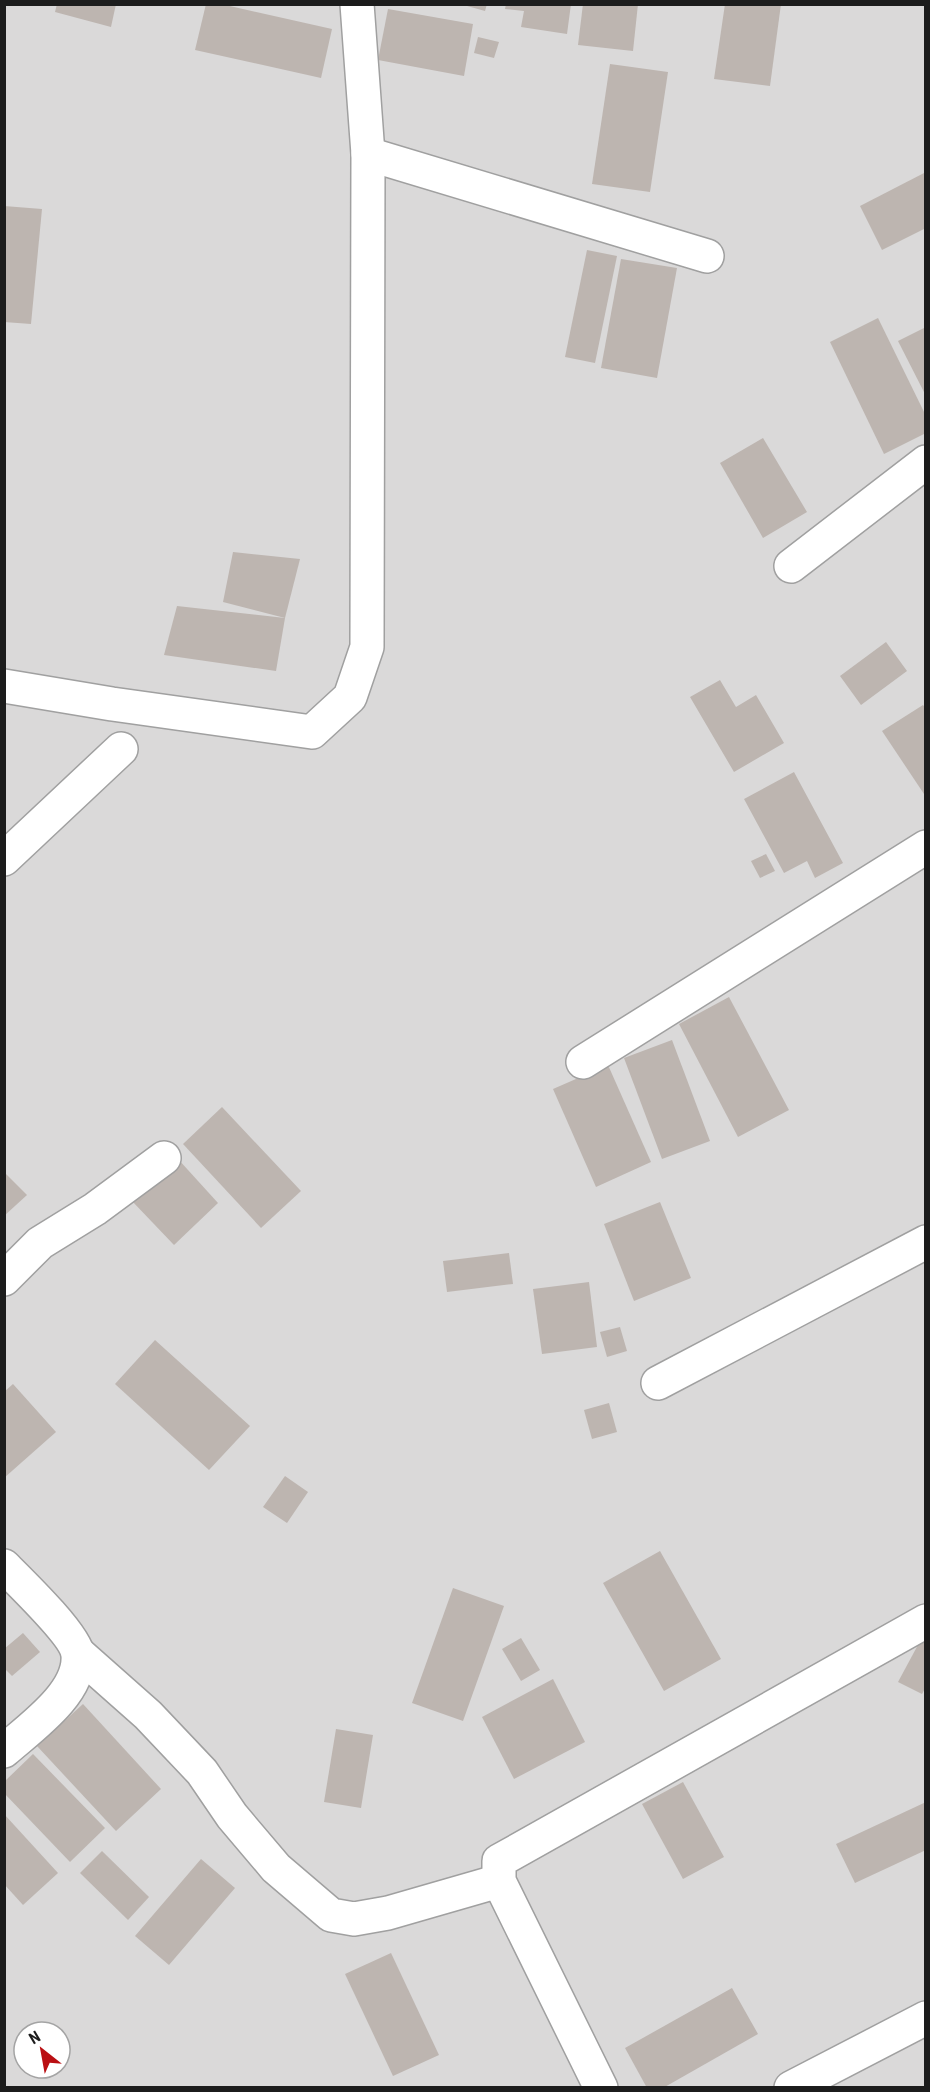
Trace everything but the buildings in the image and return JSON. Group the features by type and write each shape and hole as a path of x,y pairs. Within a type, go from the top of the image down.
{"street":[{"path":"4,686 112,704 312,732 350,697 367,647 368,154 357,4"},
{"path":"368,154 707,256"},
{"path":"791,566 926,462"},
{"path":"4,859 121,749"},
{"path":"583,1062 926,847"},
{"path":"4,1279 40,1244 95,1209 164,1158"},
{"path":"658,1383 926,1242"},
{"path":"4,1566 61,1627 78,1653 148,1715 202,1772 232,1816 276,1868 332,1915 354,1919 388,1913 499,1881"},
{"path":"601,2088 499,1881 499,1861 926,1621"},
{"path":"4,1751 58,1703 76,1675 78,1653"},
{"path":"790,2088 926,2018"}],"shaded area":[{"path":"5,5 925,5 925,2087 5,2088"}]}
